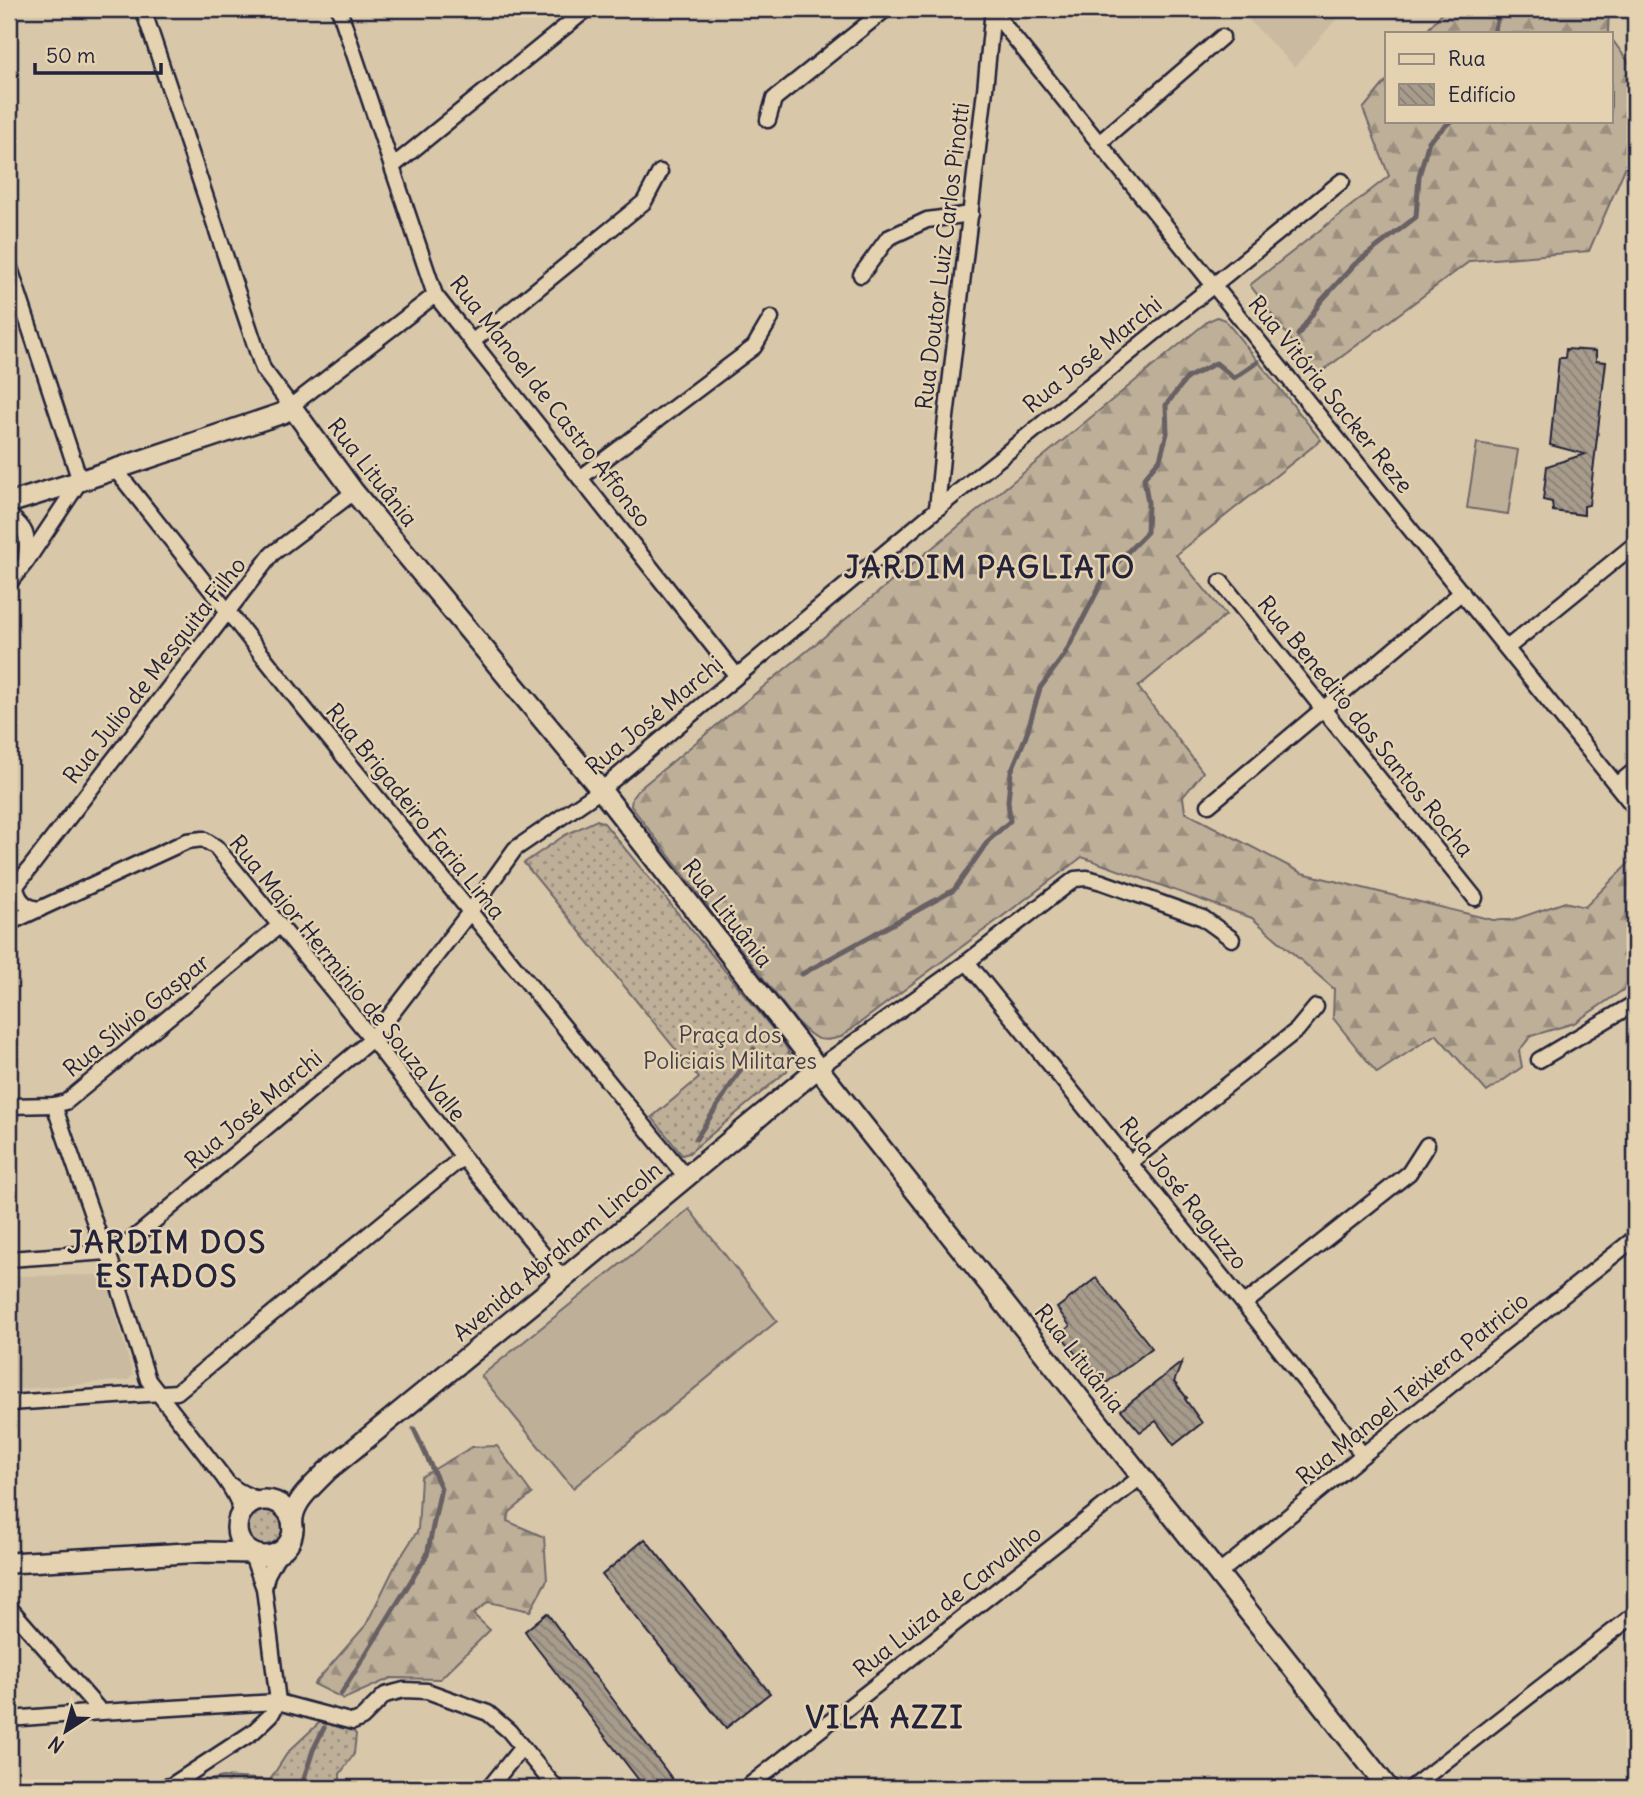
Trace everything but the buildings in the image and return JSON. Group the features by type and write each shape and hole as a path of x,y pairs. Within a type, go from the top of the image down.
{"street":[{"name":"Rua Lituânia","path":"142,9 263,369 354,492 601,790 1388,1788"},
{"name":"Rua Manoel de Castro Affonso","path":"339,9 435,295 736,676"},
{"path":"393,166 587,9"},
{"path":"768,120 774,99 886,9"},
{"name":"Rua Vitória Sacker Reze","path":"992,10 1635,808"},
{"name":"Rua Doutor Luiz Carlos Pinotti","path":"937,509 992,10"},
{"path":"1099,143 1223,37"},
{"path":"472,342 644,202 660,172"},
{"name":"Rua José Marchi","path":"9,1259 108,1252 128,1243 372,1039 470,913 515,849 601,790 937,509 1342,181"},
{"path":"861,275 888,238 926,220 971,214"},
{"path":"9,265 80,481"},
{"path":"9,503 284,413 435,295"},
{"path":"580,478 754,347 771,318"},
{"name":"Rua Brigadeiro Faria Lima","path":"116,469 227,612 686,1177"},
{"path":"9,583 80,481"},
{"name":"Rua Julio de Mesquita Filho","path":"13,890 272,554 354,492"},
{"path":"9,515 23,528 29,542 26,562"},
{"path":"1507,648 1635,544"},
{"name":"Rua Benedito dos Santos Rocha","path":"1221,582 1475,898"},
{"path":"1209,805 1462,592"},
{"path":"1617,785 1635,770"},
{"name":"Rua Major Herminio de Souza Valle","path":"9,923 187,841 203,839 216,847 372,1039 463,1157 564,1279"},
{"path":"818,1068 967,962 1075,879 1087,878 1102,882 1203,918 1232,939"},
{"path":"13,890 23,903 40,909"},
{"name":"Rua Sílvio Gaspar","path":"9,1106 54,1105 66,1102 279,926"},
{"name":"Rua José Raguzzo","path":"967,962 1363,1455"},
{"path":"1539,1060 1635,1003"},
{"path":"1129,1163 1297,1030 1316,1007"},
{"name":"Avenida Abraham Lincoln","path":"292,1524 295,1508 302,1496 327,1472 818,1068"},
{"path":"54,1105 101,1241 108,1252 148,1380 233,1493 239,1505 239,1539 251,1553 264,1588 278,1702 271,1715 253,1732 172,1785 162,1788"},
{"path":"1244,1304 1409,1173 1427,1145"},
{"path":"9,1403 177,1392 463,1157"},
{"name":"Rua Manoel Teixiera Patricio","path":"1218,1574 1635,1238"},
{"name":"Avenida Abraham Lincoln","path":"267,1500 285,1497 327,1472"},
{"name":"Rua Luiza de Carvalho","path":"746,1788 1142,1476"},
{"path":"223,1478 243,1494 267,1500 287,1510 292,1524 291,1538 267,1575 264,1588"},
{"path":"205,1552 229,1539 247,1506 256,1501 267,1500"},
{"path":"9,1563 205,1552 251,1553 260,1556 279,1553"},
{"path":"9,1607 101,1712"},
{"path":"1411,1788 1635,1614"},
{"path":"9,1719 278,1702 353,1722 362,1718 384,1695 404,1690 427,1691 488,1713 509,1731 556,1788"},
{"path":"489,1788 522,1747"}],"shaded area":[{"path":"1238,9 1345,9 1295,67"},
{"path":"105,1275 133,1375 128,1380 9,1390 9,1276"}],"green space":[{"path":"1445,9 1609,9 1608,32 1426,32"},
{"path":"1612,39 1635,71 1635,145 1589,251 1470,261 1317,375 1250,285 1389,176 1363,109 1385,82 1385,122 1612,122"},
{"path":"1217,317 1225,320 1321,440 1176,555 1226,615 1138,687 1203,772 1183,797 1185,812 1302,873 1493,920 1513,920 1565,902 1585,907 1635,857 1635,982 1574,1023 1531,1036 1519,1051 1522,1067 1487,1092 1436,1034 1377,1073 1333,1018 1334,989 1252,918 1082,857 841,1037 821,1040 812,1036 797,1022 631,806 632,798 638,790 1208,321"},
{"path":"1477,443 1518,450 1508,514 1467,508"},
{"name":"Praça dos Policiais Militares","path":"597,820 604,823 780,1038 790,1054 787,1071 689,1153 682,1155 652,1117 699,1078 524,863 565,835"},
{"path":"689,1209 777,1321 573,1488 481,1376"},
{"path":"497,1446 532,1494 510,1512 507,1521 544,1537 547,1580 530,1611 488,1602 473,1614 490,1630 440,1679 391,1678 344,1699 314,1684 366,1625 395,1566 418,1530 421,1477 472,1447"},
{"path":"265,1509 279,1514 284,1528 279,1542 265,1547 251,1542 246,1528 251,1514"},
{"path":"342,1719 356,1734 354,1754 340,1774 340,1788 177,1788 223,1777 270,1780 288,1752 319,1723"}],"waterway":[{"path":"1494,32 1500,9"},
{"path":"1298,335 1321,301 1355,264 1416,217 1419,176 1429,141 1450,122"},
{"path":"802,974 954,890 988,841 1010,821 1008,801 1011,772 1026,736 1040,688 1065,654 1106,574 1147,532 1148,503 1144,478 1160,459 1167,433 1166,405 1187,378 1216,363 1234,378 1258,362"},
{"path":"696,1139 754,1049"},
{"path":"341,1694 427,1555 441,1488 414,1429"},
{"path":"301,1788 313,1750 324,1728"}],"district":[{"name":"JARDIM PAGLIATO","path":"990,567"},
{"name":"JARDIM DOS ESTADOS","path":"167,1259"},
{"name":"VILA AZZI","path":"885,1717"}]}
